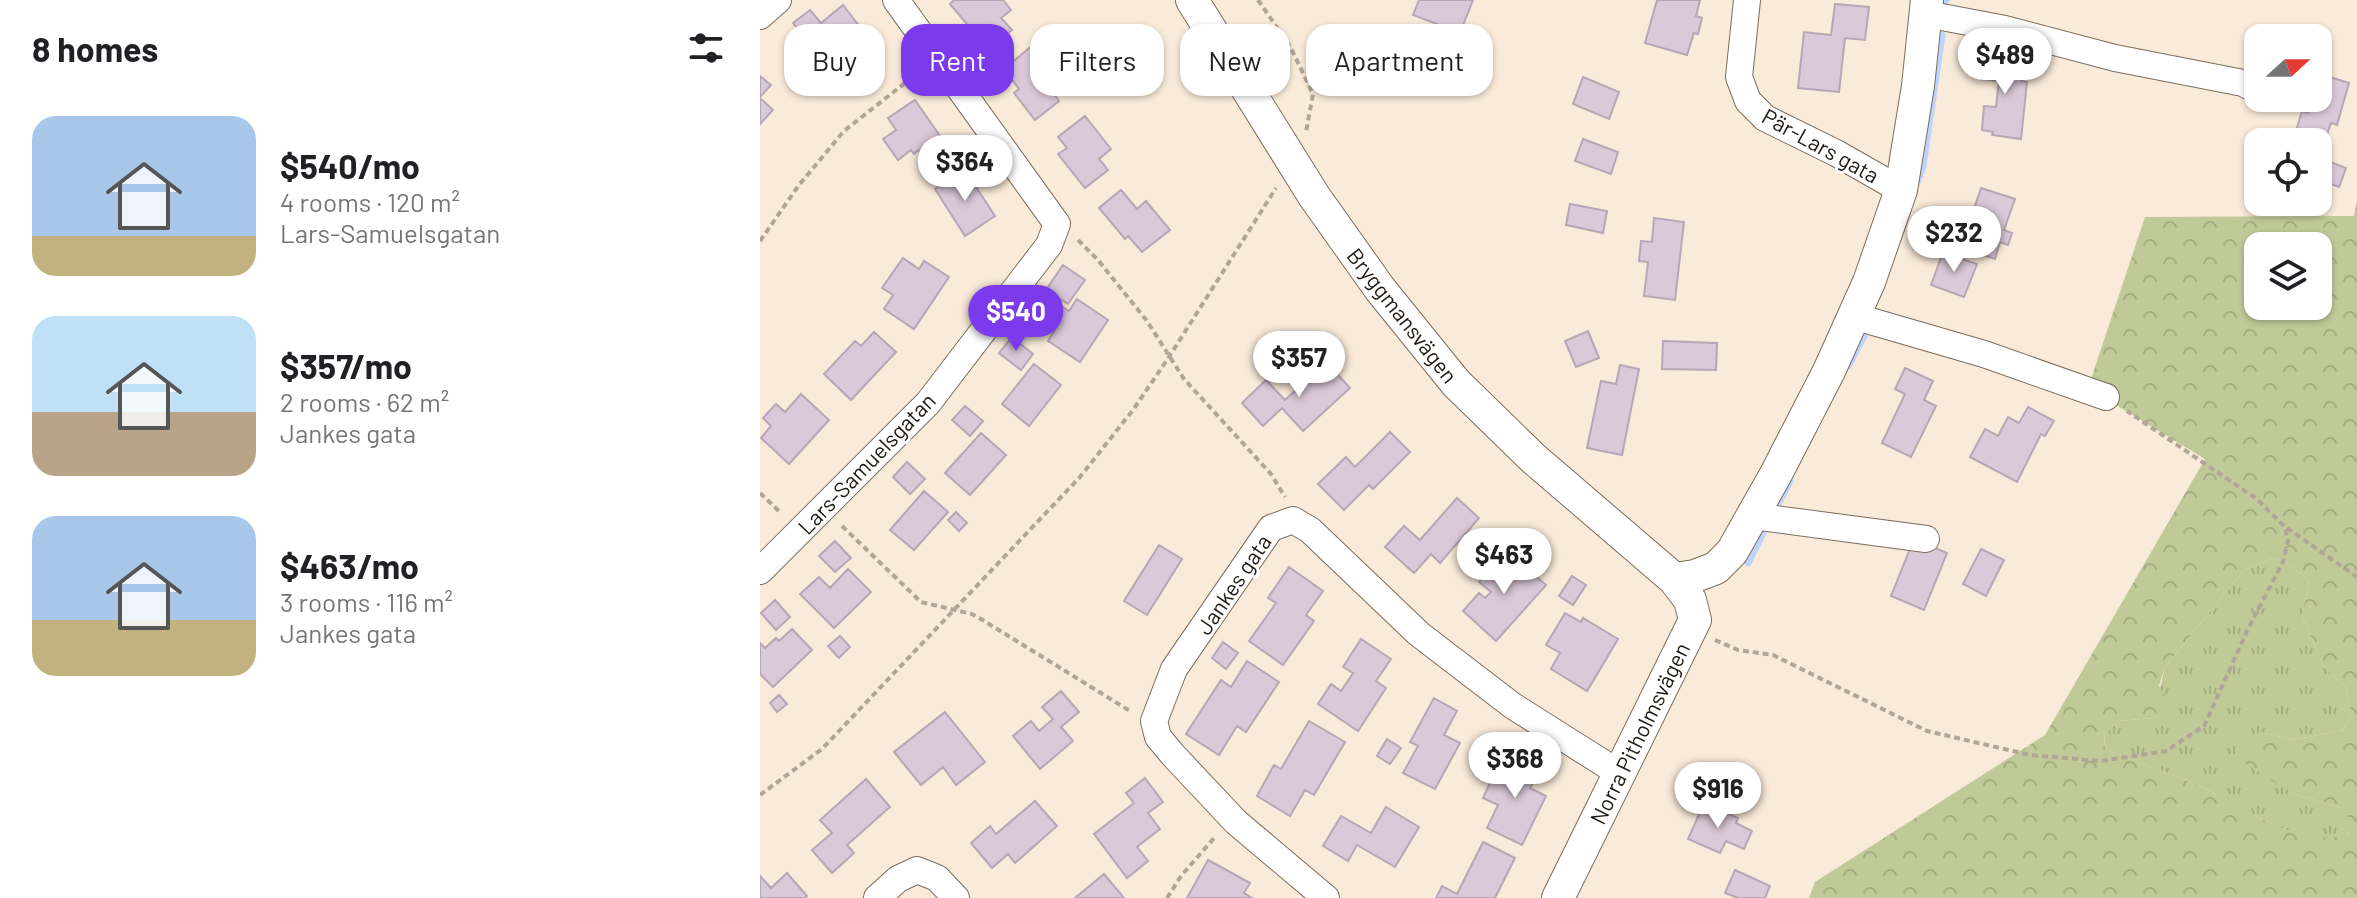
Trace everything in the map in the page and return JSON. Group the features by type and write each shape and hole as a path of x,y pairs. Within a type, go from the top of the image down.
{"street":[{"path":"760,16 778,0"},
{"path":"896,0 914,24"},
{"name":"Bryggmansvägen","path":"1192,0 1289,171 1456,383 1534,459 1674,579"},
{"name":"Pär-Lars gata","path":"1747,0 1739,77 1748,101 1765,118 1901,190"},
{"path":"1674,579 1695,576 1716,568 1732,552 1816,397 1869,282 1901,190 1927,7 2115,58 2232,80 2244,85"},
{"path":"966,96 1057,224"},
{"name":"Lars-Samuelsgatan","path":"760,571 928,403 1049,245 1057,224"},
{"path":"1853,316 1984,354 2106,397"},
{"path":"1753,516 1926,539"},
{"name":"Jankes gata","path":"1156,717 1174,669 1271,528 1293,520 1310,530 1419,634 1513,706 1619,773"},
{"name":"Norra Pitholmsvägen","path":"1558,898 1695,620 1690,600 1674,579"},
{"path":"1156,717 1158,737 1236,822 1326,898"},
{"path":"877,898 898,879 917,870 937,878 956,898"}],"path":[{"path":"760,795 822,749 1080,477 1133,410 1289,171 1308,128 1313,94 1291,48 1258,0"},
{"path":"760,241 799,185 844,131 901,86"},
{"path":"1057,224 1098,260 1147,321 1169,357 1204,403 1279,484 1293,520"},
{"path":"2106,397 2257,499 2285,527 2357,577"},
{"path":"823,508 917,599 981,619 1128,710 1139,716 1156,717"},
{"path":"1695,620 1715,640 1738,650 1773,655 1927,731 2030,755 2101,761 2166,751 2204,726 2248,629 2283,562 2288,541 2285,527"},
{"path":"1167,898 1205,847 1236,822"}],"green space":[{"path":"2357,201 2357,898 1809,898 1815,882 2045,735 2205,459 2088,388 2145,217 2354,216","holes":["2272,558 2283,560 2309,580 2302,616 2324,667 2346,688 2351,716 2343,730 2293,740 2260,732 2240,739 2236,758 2292,793 2338,807 2353,822 2348,835 2309,836 2291,831 2191,783 2105,749 2104,734 2118,721 2153,718 2167,698 2159,686 2165,667 2243,571"]},
{"path":"2272,558 2283,560 2309,580 2302,616 2324,667 2346,688 2351,716 2343,730 2293,740 2260,732 2292,793 2338,807 2354,822 2347,836 2327,838 2290,831 2191,783 2105,749 2104,734 2118,721 2153,718 2165,667 2243,571"}],"building":[{"path":"954,0 1003,0 1011,10 1001,18 1006,24 967,24 950,4"},
{"path":"1419,0 1473,0 1464,24 1436,24 1413,15"},
{"path":"1657,0 1700,0 1696,16 1702,18 1687,55 1645,43"},
{"path":"1835,4 1869,7 1865,40 1845,38 1839,92 1798,88 1804,32 1831,35"},
{"path":"843,5 858,24 793,23 810,10 821,23"},
{"path":"1030,47 1030,96 1055,96 1059,101 1035,120 1014,93 1019,89 1014,82 1014,61"},
{"path":"1984,54 2024,59 2021,81 2027,82 2021,139 1992,135 1993,132 1982,130 1984,106 1996,107 1999,81 1981,79"},
{"path":"760,76 771,85 760,97"},
{"path":"1583,77 1619,92 1609,119 1573,104"},
{"path":"2332,78 2349,83 2337,125 2331,123 2329,128 2297,128 2302,112 2332,112"},
{"path":"760,98 773,110 760,124"},
{"path":"915,100 949,149 928,164 918,150 914,154 911,150 898,160 883,139 896,130 888,118"},
{"path":"1085,116 1111,149 1099,159 1108,170 1085,188 1058,154 1067,148 1058,137"},
{"path":"1583,139 1618,152 1611,174 1575,161"},
{"path":"2332,162 2346,168 2339,187 2332,184"},
{"path":"965,170 995,216 965,236 935,189"},
{"path":"1981,188 2015,199 2004,230 2012,233 2008,245 2000,242 1995,259 1950,244 1961,208 1973,212"},
{"path":"1121,190 1137,209 1146,201 1170,230 1142,252 1128,236 1125,239 1099,208"},
{"path":"1570,204 1607,211 1603,233 1566,225"},
{"path":"1654,218 1684,222 1675,300 1644,296 1648,262 1639,261 1641,241 1652,242"},
{"path":"1943,252 1977,264 1964,297 1931,285"},
{"path":"903,258 919,269 924,261 949,277 914,329 884,309 893,295 882,288"},
{"path":"1063,265 1085,280 1068,304 1046,290"},
{"path":"1077,299 1108,320 1080,362 1048,341 1055,330 1048,325 1061,306 1069,311"},
{"path":"1588,331 1599,358 1576,367 1565,341"},
{"path":"874,332 896,352 851,400 824,374 855,341 861,346"},
{"path":"1012,337 1033,354 1021,370 999,353"},
{"path":"1663,341 1717,343 1716,370 1662,369"},
{"path":"1326,362 1350,388 1303,431 1282,408 1263,426 1242,403 1266,380 1285,400"},
{"path":"1034,364 1061,385 1029,426 1002,404"},
{"path":"1620,365 1639,369 1622,455 1587,448 1601,381 1616,384"},
{"path":"1905,368 1933,381 1924,400 1936,406 1911,457 1882,443 1905,394 1895,389"},
{"path":"801,394 829,420 789,464 761,438 771,426 763,418 776,404 785,412"},
{"path":"965,406 983,421 970,436 952,420"},
{"path":"2028,407 2054,421 2045,436 2041,434 2017,482 1970,457 1985,429 1998,436 2008,417 2019,423"},
{"path":"1390,432 1410,452 1373,489 1369,485 1344,510 1318,484 1346,457 1355,467"},
{"path":"981,433 1006,455 970,495 945,473"},
{"path":"907,462 925,479 910,494 893,477"},
{"path":"924,491 948,512 914,550 890,530"},
{"path":"1457,498 1479,518 1440,563 1431,554 1414,573 1385,547 1404,526 1420,540"},
{"path":"956,512 967,523 959,531 948,520"},
{"path":"1914,539 1947,553 1924,610 1891,596"},
{"path":"835,541 851,558 835,572 819,556"},
{"path":"1159,545 1182,559 1147,615 1124,601"},
{"path":"1981,549 2004,560 1986,596 1963,584"},
{"path":"1507,551 1546,585 1496,641 1463,611 1479,593 1485,598 1491,592 1479,582"},
{"path":"1289,567 1323,591 1306,615 1314,621 1283,665 1249,641 1276,603 1268,598"},
{"path":"848,569 871,592 834,628 800,594 819,577 830,588"},
{"path":"1572,576 1586,585 1573,605 1559,596"},
{"path":"775,600 790,617 776,630 761,613"},
{"path":"1565,613 1581,622 1583,618 1618,639 1587,691 1551,669 1560,653 1546,645"},
{"path":"792,629 812,650 773,687 760,674 760,643 765,648"},
{"path":"840,636 850,647 839,658 828,646"},
{"path":"1361,639 1391,659 1376,681 1386,688 1358,731 1318,704 1331,684 1341,691 1353,673 1343,667"},
{"path":"1223,642 1238,653 1226,669 1212,658"},
{"path":"1247,661 1279,682 1246,732 1237,726 1219,755 1186,734 1221,680 1231,687"},
{"path":"1061,691 1079,712 1061,727 1073,741 1040,769 1013,736 1031,721 1039,731 1053,719 1042,707"},
{"path":"779,695 787,704 777,712 770,703"},
{"path":"1434,698 1457,711 1444,735 1460,743 1435,789 1403,773 1418,746 1410,742"},
{"path":"945,712 985,762 956,785 943,767 921,785 894,752"},
{"path":"1309,721 1345,742 1314,795 1305,790 1290,816 1257,796 1274,765 1281,769"},
{"path":"1387,739 1401,748 1390,764 1377,756"},
{"path":"1514,754 1541,766 1530,788 1546,796 1522,845 1487,828 1498,805 1483,798 1495,772 1504,775"},
{"path":"1145,778 1163,802 1148,813 1160,829 1137,847 1148,861 1127,878 1094,834 1134,803 1126,793"},
{"path":"866,779 890,807 847,845 854,853 832,873 812,850 832,833 820,820"},
{"path":"1035,801 1057,826 1015,863 1008,854 992,868 971,843 990,826 996,834"},
{"path":"1704,803 1738,818 1736,823 1752,831 1744,849 1726,841 1720,853 1688,839"},
{"path":"1386,807 1419,827 1395,867 1357,845 1348,861 1323,846 1341,816 1371,833"},
{"path":"1483,842 1515,858 1495,898 1436,898 1442,886 1457,894"},
{"path":"1208,860 1250,883 1244,893 1252,898 1187,898"},
{"path":"1735,870 1770,886 1765,898 1738,898 1725,893"},
{"path":"787,873 807,896 805,898 760,898 760,876 771,888"},
{"path":"1104,874 1124,898 1075,898"}],"waterway":[{"path":"1917,183 1923,166 1942,35"},
{"path":"1848,366 1864,336"},
{"path":"1774,512 1790,481"},
{"path":"1748,563 1768,523"}]}
